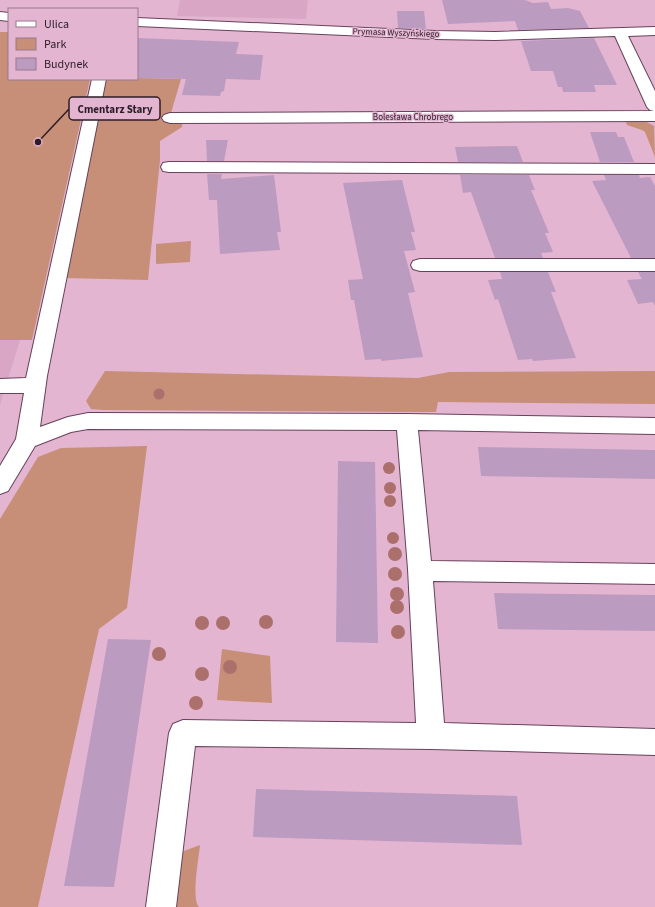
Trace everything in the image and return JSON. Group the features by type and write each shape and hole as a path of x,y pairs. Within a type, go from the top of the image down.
{"street":[{"name":"Prymasa Wyszyńskiego","path":"138,22 435,35 495,36 655,31"},
{"path":"620,32 655,107"},
{"path":"27,440 35,385 99,80"},
{"name":"Bolesława Chrobrego","path":"170,118 655,116"},
{"path":"169,167 655,169"},
{"path":"420,265 655,265"},
{"path":"0,386 35,385"},
{"path":"0,485 8,458 27,440 88,421 407,422 655,426"},
{"path":"407,422 432,736"},
{"path":"420,571 655,574"},
{"path":"161,907 184,733 432,736 655,742"}],"shaded area":[{"path":"180,0 308,0 306,19 177,16"},
{"path":"0,340 20,340 0,405"}],"green space":[{"path":"0,32 8,32 8,80 90,80 32,340 0,340"},
{"path":"138,78 181,79 171,113 183,113 182,127 160,141 160,160 148,280 64,278 105,80 138,80"},
{"path":"625,119 643,120 654,126 655,157 645,132 627,125"},
{"path":"191,241 190,262 156,264 156,244"},
{"path":"105,371 418,378 449,372 655,371 655,404 438,402 436,412 91,409 86,401"},
{"path":"147,446 127,608 99,629 38,907 0,907 0,519 38,457 61,448"},
{"path":"222,649 270,656 272,703 217,700"},
{"path":"200,845 196,887 197,903 199,907 172,907 176,854"}],"building":[{"path":"442,0 525,0 533,3 548,2 551,9 568,8 580,11 589,28 518,30 515,21 448,24"},
{"path":"397,11 424,11 426,29 398,28"},
{"path":"138,38 239,42 236,54 263,55 260,80 226,79 224,91 221,92 220,96 182,95 186,79 138,78"},
{"path":"594,38 617,85 594,85 596,92 563,92 562,87 558,87 553,71 531,71 521,41"},
{"path":"590,132 616,132 618,137 624,137 634,162 600,162"},
{"path":"206,140 228,140 224,161 207,161"},
{"path":"517,146 523,162 458,162 455,147"},
{"path":"207,174 222,174 221,179 274,175 281,232 277,232 280,250 220,254 217,200 209,200"},
{"path":"460,175 529,175 535,190 531,190 549,233 545,233 553,252 541,253 543,258 495,258 471,192 463,193"},
{"path":"604,175 639,175 640,178 650,177 655,186 655,258 631,258 592,181 606,180"},
{"path":"402,180 415,232 411,232 416,250 404,251 415,292 408,293 423,357 381,361 381,359 365,360 354,300 351,300 348,280 363,279 343,183"},
{"path":"500,272 548,272 556,292 551,292 576,358 533,361 532,359 518,360 498,299 495,300 488,280 502,279"},
{"path":"638,272 655,272 655,306 653,302 638,304 627,280 642,279"},
{"path":"478,447 655,450 655,479 481,476"},
{"path":"338,461 375,462 378,643 336,642"},
{"path":"494,593 655,595 655,631 498,629"},
{"path":"108,639 151,640 114,887 64,886"},
{"path":"256,789 517,796 522,845 253,837"}],"place":[{"name":"Cmentarz Stary","path":"38,142"}]}
